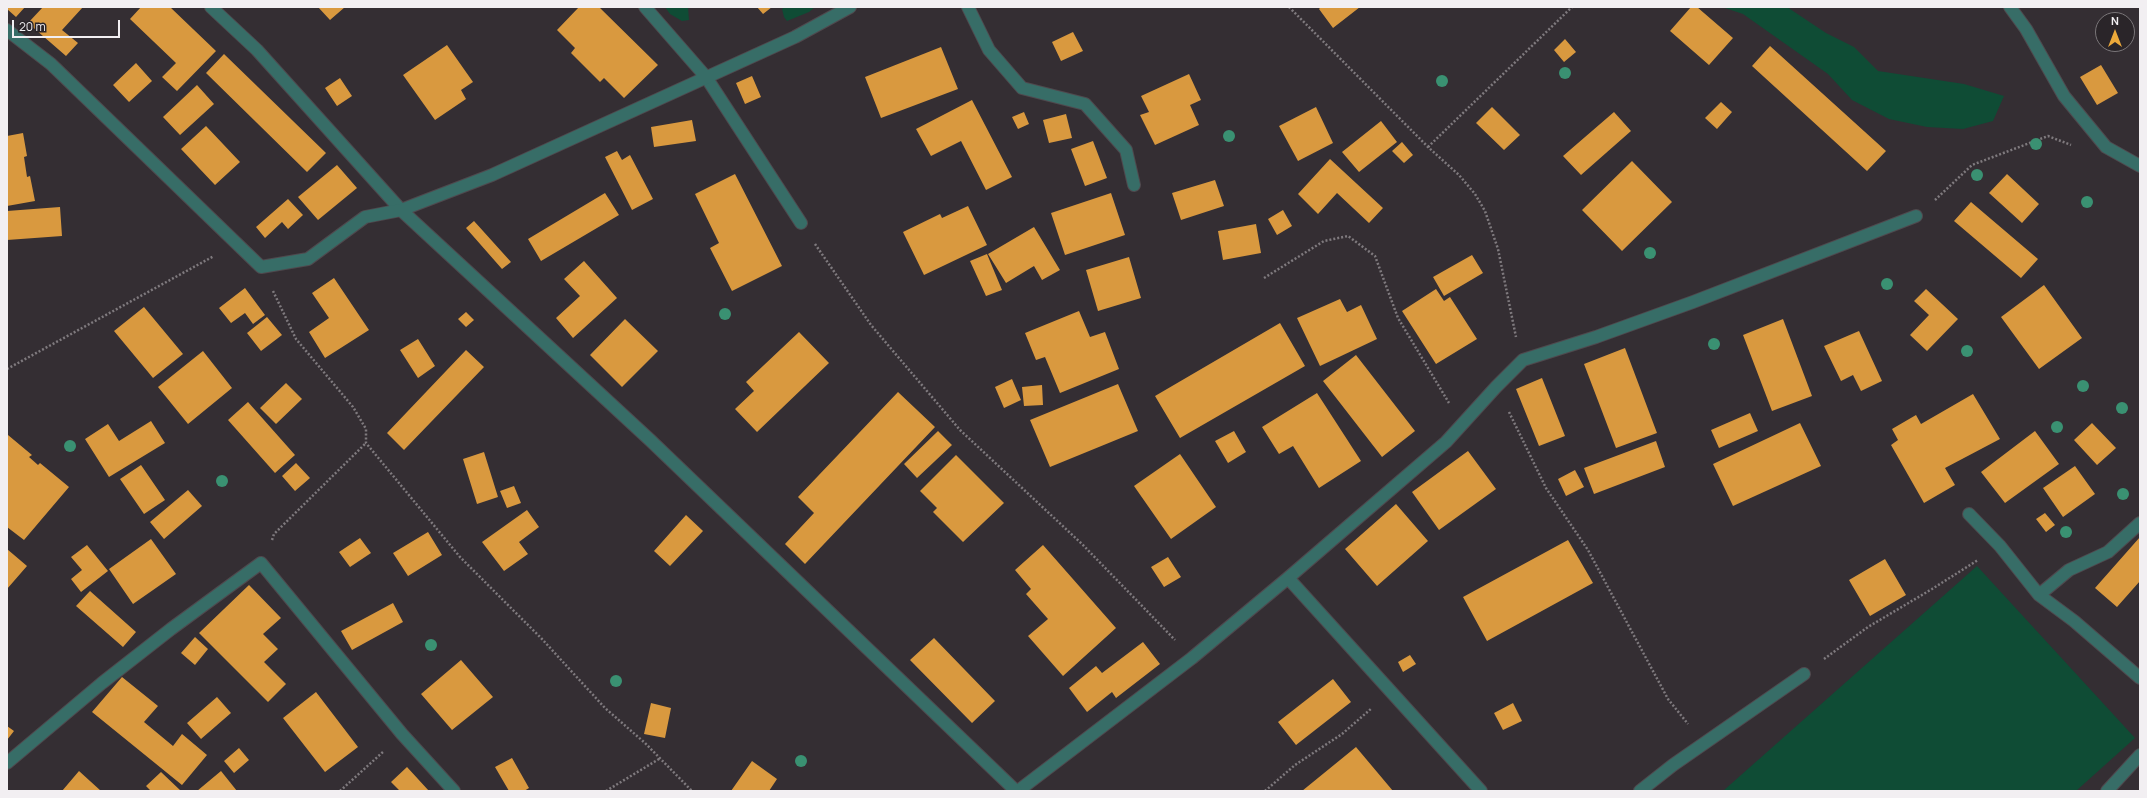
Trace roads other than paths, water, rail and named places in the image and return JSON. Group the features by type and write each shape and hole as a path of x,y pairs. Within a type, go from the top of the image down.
{"street":[{"path":"211,7 257,50 401,210 650,440 1017,791 1192,658 1288,578 1446,442 1496,387 1523,360 1596,337 1693,302 1916,216"},
{"path":"645,7 706,77 800,223"},
{"path":"7,30 52,64 261,267 308,259 365,217 401,210 492,175 795,37 850,7"},
{"path":"968,7 989,50 1022,88 1085,104 1126,150 1134,186"},
{"path":"2010,7 2026,29 2064,96 2106,147 2140,166"},
{"path":"1969,514 2000,546 2039,595 2074,621 2140,678"},
{"path":"2039,595 2069,570 2108,552 2140,523"},
{"path":"7,763 102,683 261,562 402,734 454,791"},
{"path":"1288,578 1481,791"},
{"path":"1640,791 1673,765 1804,674"},
{"path":"2107,791 2140,755"}]}
